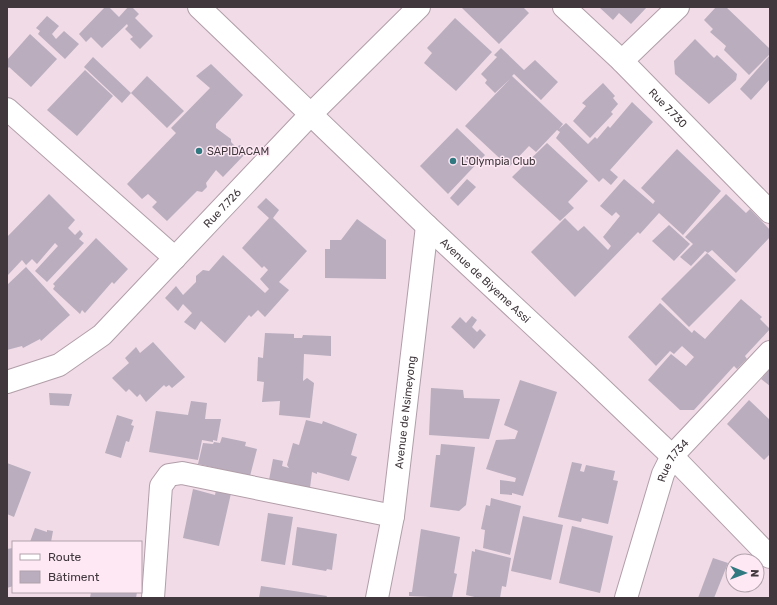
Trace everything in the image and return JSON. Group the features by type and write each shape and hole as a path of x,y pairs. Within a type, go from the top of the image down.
{"street":[{"name":"Avenue de Biyeme Assi","path":"199,7 427,226 672,456 770,557"},
{"name":"Rue 7.726","path":"7,382 58,364 102,335 311,114 419,7"},
{"name":"Rue 7.730","path":"564,7 622,61 770,212"},
{"path":"622,61 678,7"},
{"path":"7,109 175,258"},
{"name":"Avenue de Nsimeyong","path":"377,598 393,516 427,226"},
{"name":"Rue 7.734","path":"626,598 663,474 672,456 770,352"},
{"path":"153,598 161,486 169,475 182,473 393,516"}],"building":[{"path":"105,7 109,7 119,17 128,7 132,7 139,14 135,18 153,36 140,49 130,39 133,37 125,29 128,26 127,24 102,48 91,37 86,42 79,34"},
{"path":"523,7 529,13 499,44 462,8"},
{"path":"599,7 647,7 631,24 619,13 613,20"},
{"path":"716,7 726,7 770,49 770,54 749,75 724,50 726,46 710,32 713,29 704,20"},
{"path":"47,16 59,26 52,34 56,39 64,31 79,44 65,59 38,34 40,31 36,28"},
{"path":"455,18 492,52 456,91 424,63 432,53 427,48"},
{"path":"30,34 57,59 31,87 9,67 7,69 7,60"},
{"path":"695,39 714,58 717,55 737,74 736,80 709,104 675,74 674,61"},
{"path":"501,48 524,70 535,60 558,82 541,100 514,74 512,76 563,124 559,129 566,123 588,144 595,137 597,139 608,126 610,128 632,102 653,122 610,170 618,177 611,185 603,178 599,182 556,138 560,132 557,130 536,152 529,146 509,167 465,126 510,79 495,93 485,83 487,80 481,74 497,57 494,55"},
{"path":"770,55 770,79 751,100 740,89"},
{"path":"93,57 131,93 122,103 84,67"},
{"path":"211,64 243,95 216,124 216,128 231,139 231,142 236,147 240,145 247,152 223,177 216,170 206,183 207,187 202,192 197,191 167,221 152,207 157,202 148,194 142,199 127,184 176,133 171,128 210,88 196,76"},
{"path":"85,70 113,96 77,136 47,110"},
{"path":"147,76 184,111 167,128 131,93"},
{"path":"603,83 615,96 613,98 618,104 611,112 613,114 590,138 573,121 586,106 582,103"},
{"name":"L'Olympia Club","path":"457,128 485,155 448,194 420,166"},
{"path":"547,143 588,181 568,202 574,208 560,221 512,177"},
{"path":"677,149 721,191 683,235 659,213 640,234 638,232 575,297 531,252 565,218 578,231 584,226 608,250 611,246 603,237 620,216 616,212 612,216 600,206 624,179 653,204 655,201 641,188"},
{"path":"467,179 476,187 458,206 450,198"},
{"path":"49,194 75,220 68,228 75,235 80,230 83,234 79,239 84,243 47,282 35,271 58,246 55,243 37,264 32,259 26,265 22,260 7,276 7,237"},
{"path":"726,194 746,213 750,209 770,230 770,237 736,273 712,250 708,253 705,251 691,266 680,257 693,244 685,237"},
{"path":"266,198 279,210 273,218 307,251 279,282 289,290 265,317 258,310 251,317 249,315 225,343 201,321 195,330 184,322 192,313 183,304 178,311 165,298 176,286 183,295 196,282 196,276 203,270 209,271 223,255 265,293 269,289 260,279 268,270 264,266 262,268 242,248 269,218 257,207"},
{"path":"357,219 386,240 386,279 325,278 325,249 330,249 330,240 341,240"},
{"path":"669,225 690,244 674,261 652,241"},
{"path":"96,238 128,269 114,284 112,282 85,313 82,310 80,314 53,289 55,286 53,284"},
{"path":"707,253 736,280 689,327 661,299"},
{"path":"26,267 70,315 41,341 40,339 23,348 22,346 7,350 7,285"},
{"path":"741,299 762,317 760,319 770,329 745,356 747,359 737,369 734,366 694,410 680,410 648,380 671,354 686,366 694,357 682,346 674,354 670,351 656,366 628,337 660,303 692,333 694,330 705,339"},
{"path":"472,316 477,320 472,327 477,332 480,329 486,335 474,349 451,327 460,317 466,323"},
{"path":"265,333 294,334 294,338 302,338 303,335 331,336 331,356 304,354 303,381 307,378 314,383 310,418 279,415 280,401 262,402 264,382 257,381 258,357 263,358"},
{"path":"153,342 185,377 172,388 169,385 166,387 164,385 146,402 140,394 137,397 129,389 126,392 112,378 129,363 125,358 136,347 140,353"},
{"path":"770,369 770,386 761,379"},
{"path":"520,380 557,392 523,496 512,493 512,495 500,494 500,480 515,482 516,478 486,469 496,440 515,439 518,431 504,425"},
{"path":"431,388 463,390 464,398 500,399 489,439 429,435"},
{"path":"49,393 72,394 69,406 50,405"},
{"path":"749,400 770,420 770,454 764,460 727,424"},
{"path":"191,401 207,403 205,419 221,419 217,441 213,440 213,442 202,440 198,460 149,452 156,411 188,415"},
{"path":"117,415 133,420 131,425 134,426 129,442 126,441 121,458 105,453"},
{"path":"306,420 322,424 323,421 357,434 351,455 357,457 349,481 317,472 317,474 312,472 310,488 269,480 273,459 283,461 282,466 289,468 287,465 293,443 299,445"},
{"path":"222,437 246,442 245,446 257,449 250,476 198,464 203,443 220,443"},
{"path":"441,444 475,447 466,505 459,511 430,507 436,455 440,455"},
{"path":"572,462 582,464 580,471 584,472 586,465 615,471 613,480 618,481 608,524 582,518 581,522 558,517"},
{"path":"7,463 31,472 14,517 7,514"},
{"path":"217,485 232,489 219,546 183,538 193,489 215,495"},
{"path":"491,498 521,506 510,555 483,548 485,530 481,529 486,505 490,506"},
{"path":"268,513 293,517 285,565 261,561"},
{"path":"523,516 563,525 551,580 511,571"},
{"path":"572,526 613,536 600,593 559,583"},
{"path":"297,527 337,534 332,570 327,569 326,571 292,565"},
{"path":"35,528 47,532 47,530 53,531 51,541 30,541"},
{"path":"421,529 460,537 454,573 457,574 452,598 409,596 409,592 412,592"},
{"path":"12,548 12,586 7,588 7,549"},
{"path":"475,549 511,558 506,587 502,586 500,598 479,598 466,595 472,551 475,552"},
{"path":"713,558 725,562 725,570 714,598 698,598"},
{"path":"261,586 327,596 326,598 259,598"},
{"path":"91,593 137,593 136,598 90,598"}],"place":[{"name":"SAPIDACAM","path":"199,151"},
{"name":"L'Olympia Club","path":"453,161"}]}
